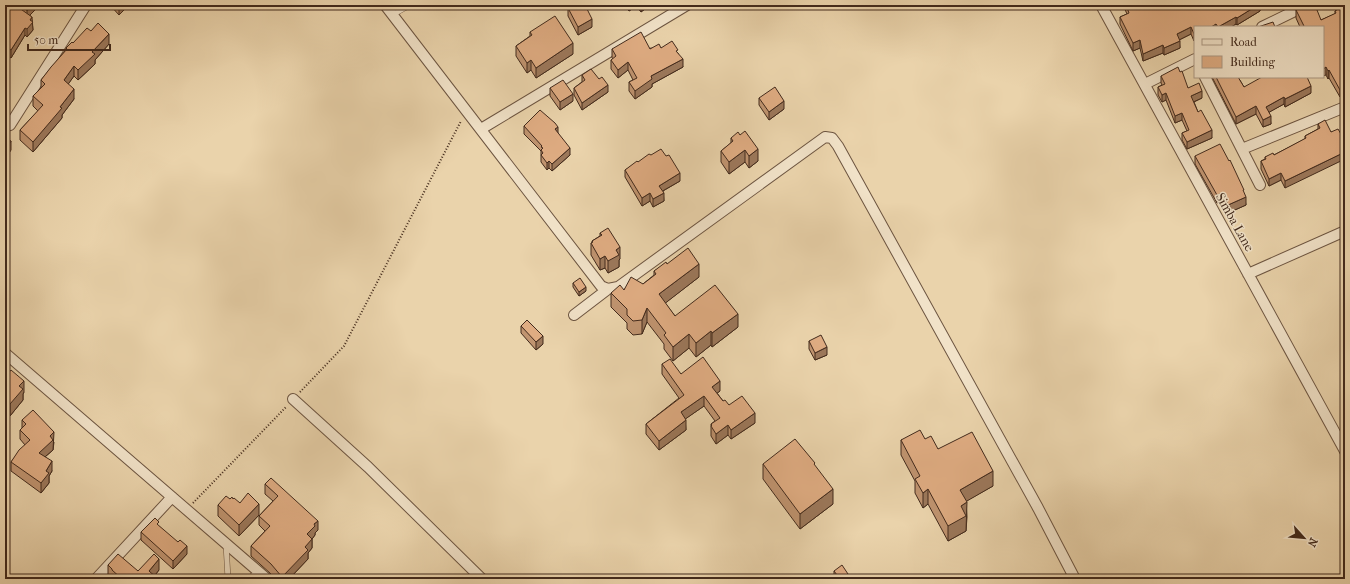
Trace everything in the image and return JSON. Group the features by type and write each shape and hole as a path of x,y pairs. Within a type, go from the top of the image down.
{"street":[{"path":"5,126 10,125 86,5"},
{"path":"384,5 601,286 608,288 618,287 825,137 832,138 842,153 1023,481 1075,579"},
{"path":"481,129 687,5"},
{"name":"Simba Lane","path":"1101,5 1345,452"},
{"path":"1264,26 1307,5"},
{"path":"1145,84 1194,60"},
{"path":"1206,78 1260,185"},
{"path":"1242,149 1345,107"},
{"path":"1248,274 1345,231"},
{"path":"574,315 608,288"},
{"path":"5,353 267,579"},
{"path":"293,399 368,467 482,579"},
{"path":"96,579 172,497"}],"lane":[{"path":"392,15 410,5"},
{"path":"226,543 228,579"},
{"path":"247,579 259,572"}],"path":[{"path":"187,510 344,346 466,111"}],"building":[{"path":"5,5 15,5 32,17 30,20 33,22 27,29 25,28 11,50 8,48 5,54"},
{"path":"23,5 33,5 27,11"},
{"path":"574,5 585,5 592,19 578,27 568,8"},
{"path":"1126,5 1258,5 1237,18 1236,17 1220,26 1216,24 1213,26 1194,26 1194,34 1191,27 1177,34 1180,41 1164,48 1163,45 1143,54 1140,40 1133,43 1120,17 1129,13"},
{"path":"1305,5 1315,5 1321,20 1336,13 1335,11 1340,8 1339,6 1345,5 1345,87 1340,90 1329,70 1328,71 1326,67 1324,68 1324,26 1304,26 1296,10"},
{"path":"555,16 573,43 536,68 531,60 527,63 516,46 532,35 530,32"},
{"path":"1273,22 1275,26 1261,26"},
{"path":"98,23 109,34 92,52 95,54 78,70 74,66 64,80 74,89 60,107 62,108 33,142 20,130 43,105 33,96 45,84 41,80 72,42 73,43 87,28 91,31"},
{"path":"641,32 650,49 659,44 661,48 672,41 678,50 676,51 683,59 651,76 652,79 635,91 629,82 637,78 628,62 618,70 611,60 616,56 612,49"},
{"path":"1178,67 1180,72 1182,71 1188,88 1199,83 1202,91 1191,96 1198,112 1201,110 1212,130 1187,142 1182,133 1189,130 1182,113 1175,116 1166,93 1162,95 1158,87 1165,84 1161,76"},
{"path":"591,69 599,79 602,77 608,85 582,103 574,88 585,80 582,75"},
{"path":"1216,78 1239,78 1244,87 1260,78 1307,78 1311,86 1285,99 1284,97 1266,107 1271,116 1263,120 1256,106 1236,117"},
{"path":"563,80 573,94 560,102 550,88"},
{"path":"775,87 784,101 769,112 759,98"},
{"path":"540,110 555,123 558,127 555,129 570,148 552,164 549,161 547,163 541,155 543,153 541,150 543,148 541,147 542,146 524,126"},
{"path":"1325,120 1331,132 1338,129 1341,134 1345,132 1345,152 1285,181 1281,173 1269,179 1261,161 1266,159 1265,157 1273,153 1274,155 1306,138 1305,136 1320,128 1318,124"},
{"path":"745,131 758,149 749,156 745,150 729,162 721,151 733,141 731,138 738,132 740,135"},
{"path":"5,137 11,141 5,151"},
{"path":"1220,144 1229,161 1230,160 1246,197 1228,205 1223,193 1217,195 1195,156"},
{"path":"661,149 666,156 669,155 680,173 659,186 664,193 653,199 650,193 642,198 625,170 649,154 651,155"},
{"path":"608,228 620,247 616,250 619,255 608,261 605,256 600,259 591,243 602,235 600,233"},
{"path":"688,248 699,264 659,294 675,316 715,285 738,314 712,333 711,331 696,343 689,334 673,347 664,335 666,333 647,308 642,320 633,321 627,315 627,309 611,293 620,285 624,290 631,277 643,284 656,274 654,271 666,262 667,264"},
{"path":"580,278 586,287 579,292 573,283"},
{"path":"527,320 543,336 536,342 521,326"},
{"path":"821,335 827,347 815,353 809,341"},
{"path":"703,357 720,381 712,387 723,401 725,400 729,405 742,396 755,413 731,430 728,425 716,434 711,424 720,418 704,396 681,412 686,420 659,441 646,424 684,395 662,364 670,359 681,374"},
{"path":"11,370 24,381 19,386 23,389 10,404 5,400 5,377"},
{"path":"33,410 54,432 50,436 53,440 39,453 52,461 46,471 49,473 41,483 11,462 19,450 30,440 20,430 26,424 22,420"},
{"path":"920,430 925,439 931,436 938,449 972,432 993,471 960,490 967,502 961,506 966,516 948,526 928,489 923,493 915,479 920,476 901,440"},
{"path":"795,439 815,463 814,464 833,489 800,514 763,464"},
{"path":"271,478 318,521 307,534 312,539 305,547 308,550 282,577 271,564 251,546 270,526 259,516 278,496 265,484"},
{"path":"248,493 259,504 239,525 218,505 226,496 230,499 232,497 233,499 234,498 240,503"},
{"path":"155,518 159,522 157,524 178,542 180,540 187,546 173,561 141,532"},
{"path":"118,554 138,571 154,554 159,559 149,571 157,579 122,579 108,565"},
{"path":"842,565 848,574 840,579 834,571"}]}
